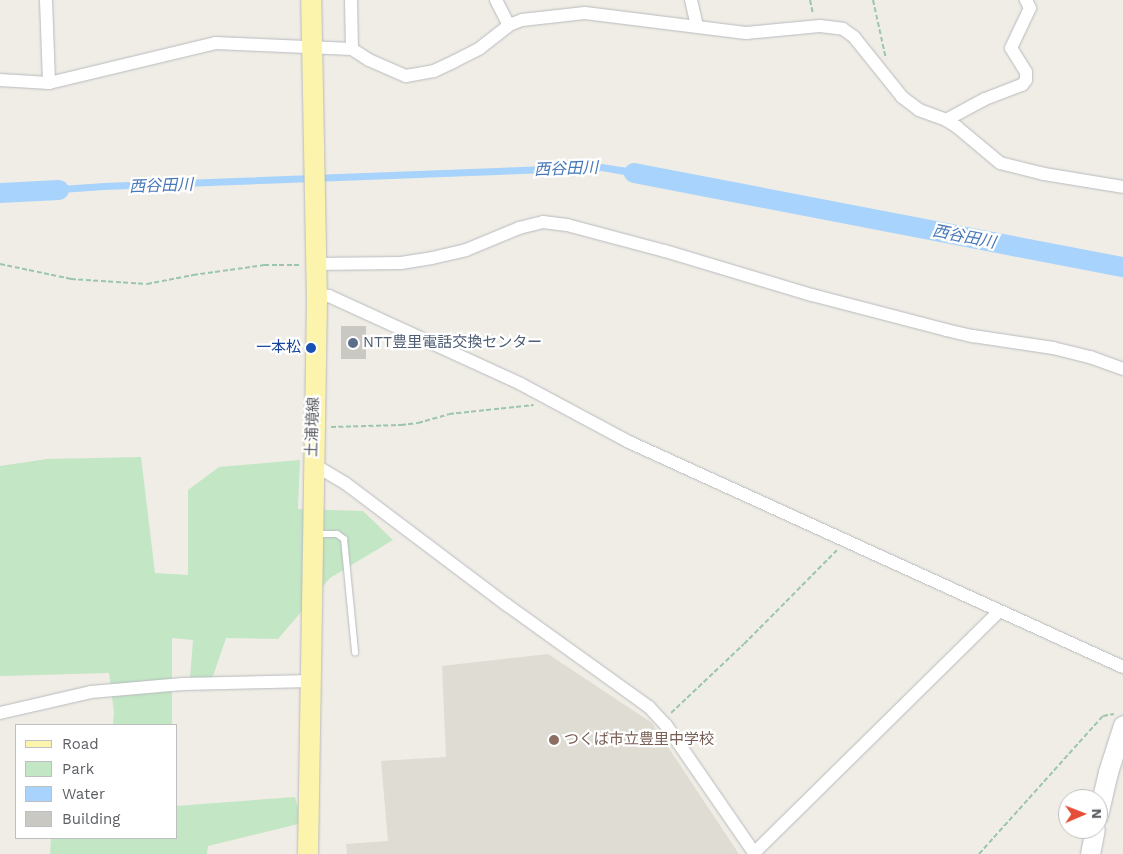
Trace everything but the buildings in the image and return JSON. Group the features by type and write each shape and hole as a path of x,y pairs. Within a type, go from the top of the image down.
{"main road":[{"name":"土浦境線","path":"308,854 312,467 316,294 311,0"}],"street":[{"path":"46,0 49,83"},
{"path":"351,0 352,49"},
{"path":"496,0 508,25"},
{"path":"691,0 697,25"},
{"path":"946,120 986,99 1022,85 1026,80 1026,72 1011,48 1030,8 1026,0"},
{"path":"0,80 49,83 215,43 352,49 368,60 406,76 434,71 455,61 480,48 508,25 531,18 585,12 651,22 697,25 746,33 815,26 843,29 854,37 902,97 919,110 946,120 1000,163 1044,174 1123,187"},
{"path":"316,264 401,263 466,250 519,228 543,222 568,225 812,295 946,330 1053,348 1090,357 1123,369"},
{"path":"316,294 329,296 521,384 629,442 1123,667"},
{"path":"312,467 318,467 345,483 507,605 649,707 662,722 755,853 999,611"},
{"path":"0,713 91,692 183,684 311,681"},
{"path":"1104,789 1119,720"},
{"path":"1090,854 1093,839"}],"lane":[{"path":"312,534 337,534 344,539 355,652"}],"path":[{"path":"810,0 815,26"},
{"path":"873,0 886,62 882,73"},
{"path":"0,264 71,279 147,284 264,265 316,264"},
{"path":"314,427 401,425 418,423 449,414 539,404 551,400"},
{"path":"662,722 744,644 846,541"},
{"path":"978,854 1103,716 1119,720"}],"shaded area":[{"name":"つくば市立豊里中学校","path":"548,654 652,723 739,854 347,854 346,844 388,841 381,761 446,757 442,666"}],"green space":[{"path":"141,457 155,573 188,575 188,490 219,467 300,460 298,509 363,511 393,540 330,578 278,639 226,638 212,679 190,678 193,640 172,638 172,724 113,724 114,713 109,673 0,676 0,466 47,459"},
{"path":"295,797 302,823 208,846 207,854 50,854 51,839 178,839 178,806"}],"water":[{"path":"602,164 660,173 658,181 602,171 104,190 33,195 33,188 104,183"}],"waterway":[{"name":"西谷田川","path":"634,173 1123,267"},
{"name":"西谷田川","path":"0,193 59,190"}],"place":[{"name":"NTT豊里電話交換センター","path":"353,343"},
{"name":"一本松","path":"311,348"},
{"name":"つくば市立豊里中学校","path":"554,740"}]}
